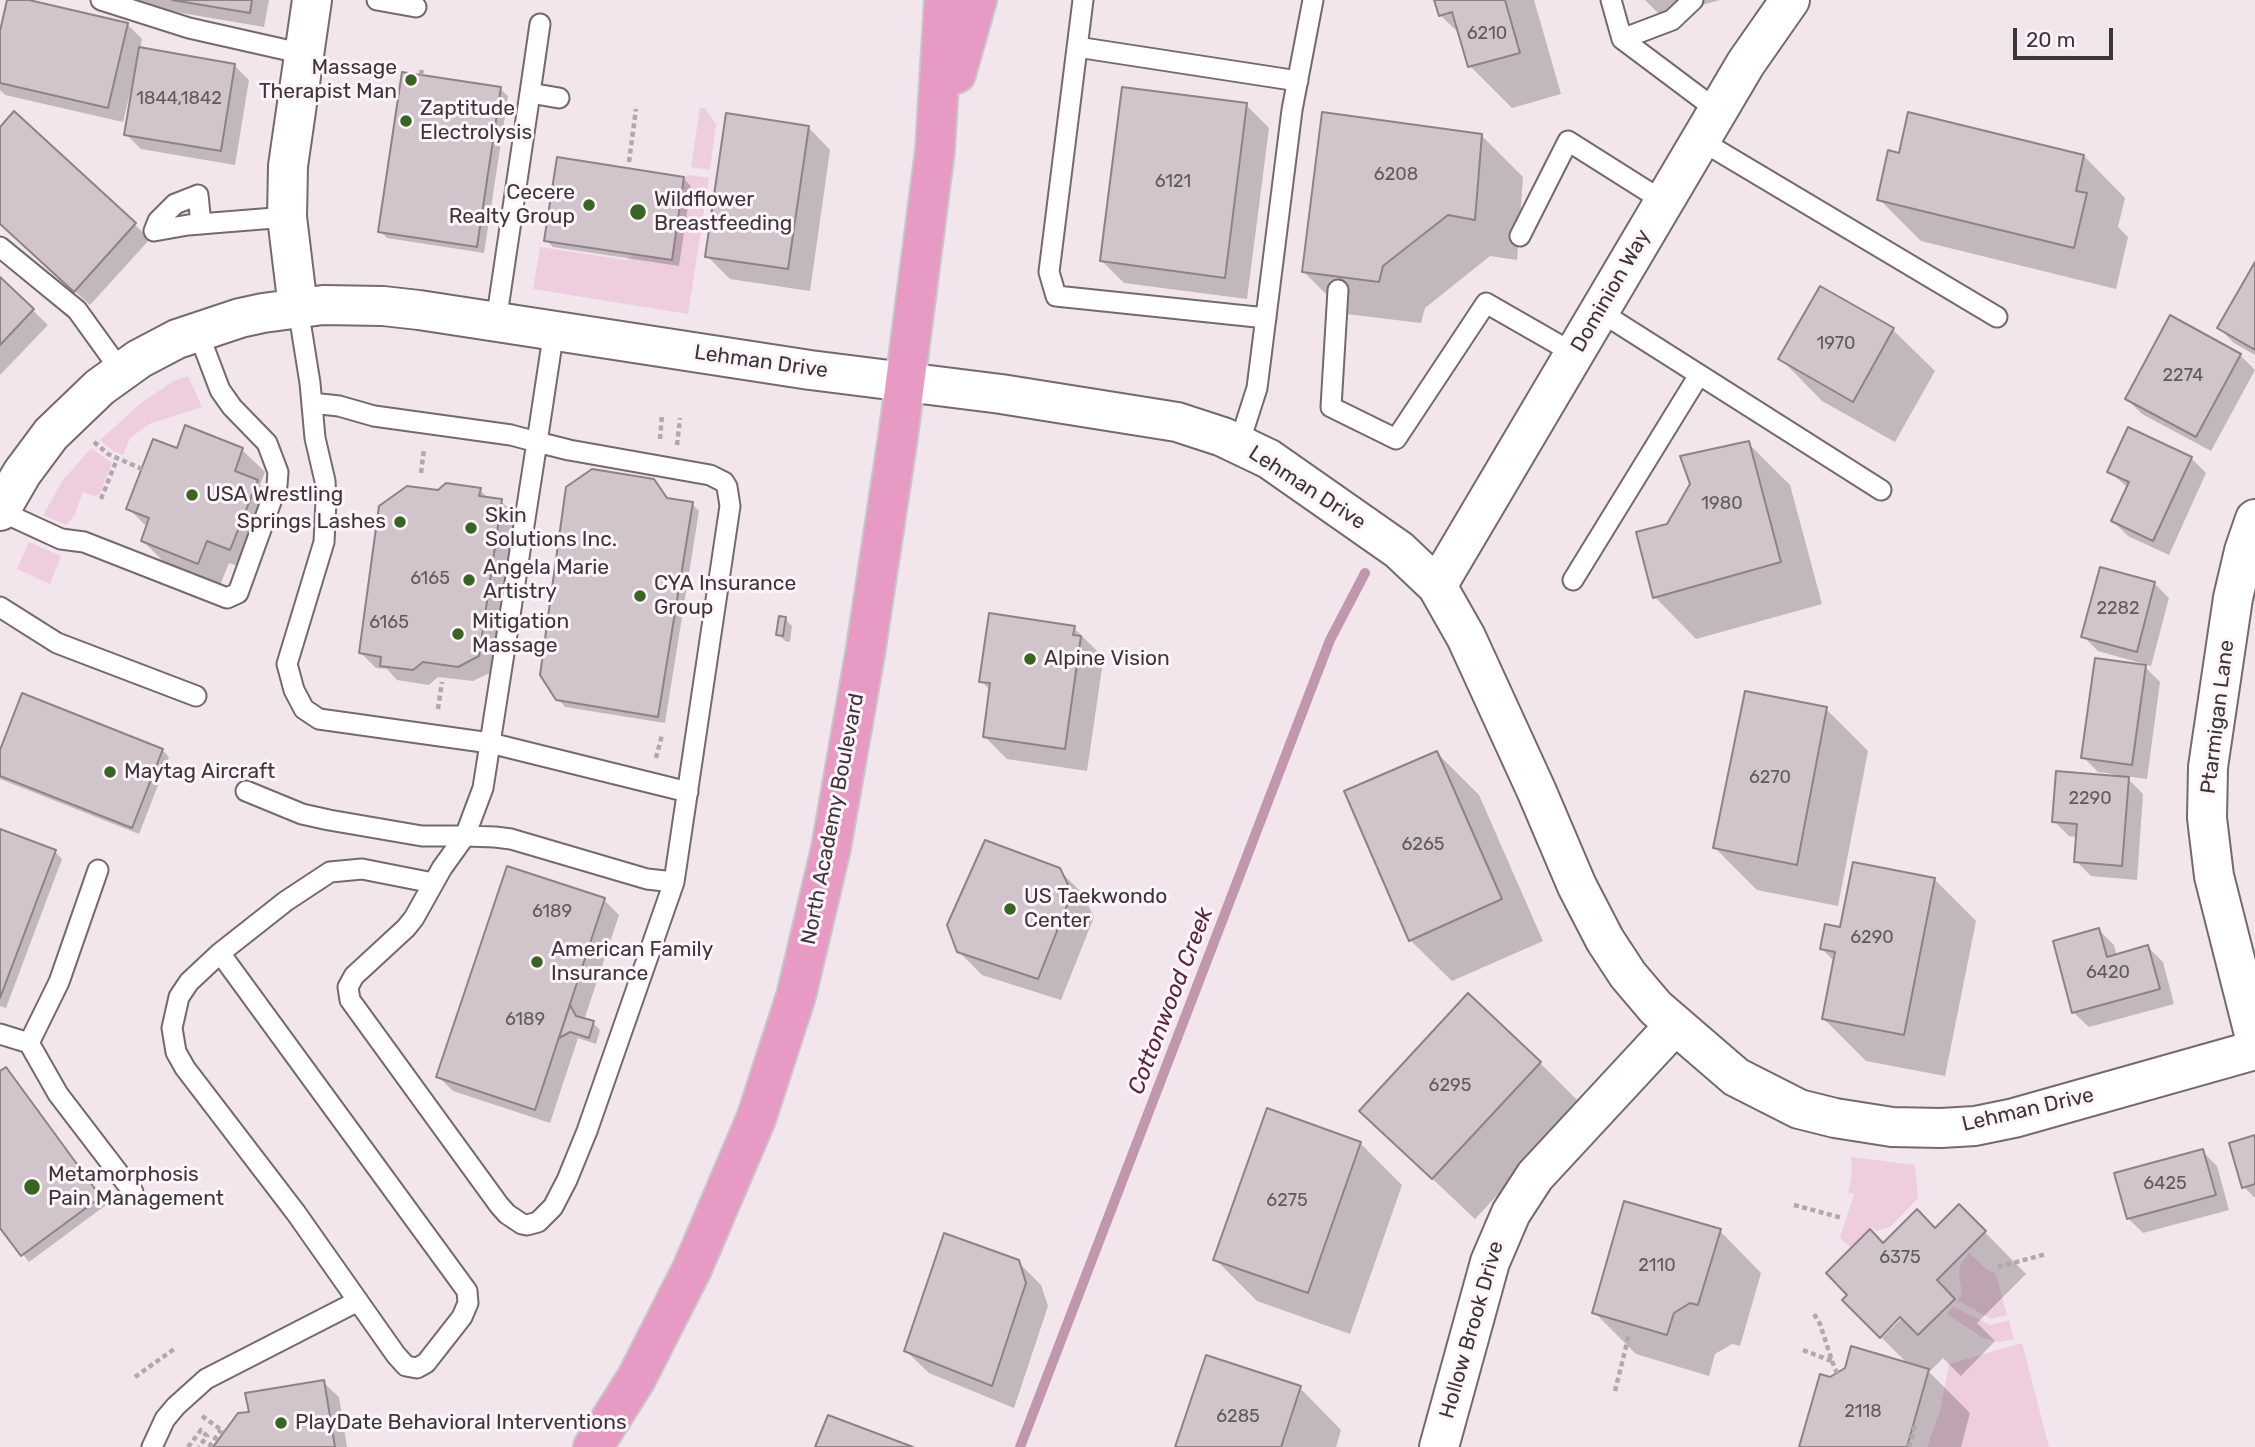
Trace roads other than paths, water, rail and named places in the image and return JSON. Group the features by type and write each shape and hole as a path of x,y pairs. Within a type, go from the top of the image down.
{"highway":[{"name":"North Academy Boulevard","path":"593,1447 636,1379 692,1269 756,1119 796,996 831,848 865,654 906,382 935,150 944,0"},
{"name":"North Academy Boulevard","path":"935,150 977,0"}],"street":[{"path":"298,307 287,216 290,145 312,0"},
{"name":"Dominion Way","path":"1437,586 1746,63 1790,0"},
{"name":"Lehman Drive","path":"0,511 22,473 51,434 83,402 121,371 157,348 198,332 252,316 298,307 345,304 383,306 1155,418 1197,428 1240,444 1292,474 1399,550 1437,586 1466,637 1593,919 1615,956 1640,991 1675,1025 1730,1072 1769,1096 1799,1109 1835,1118 1892,1127 1941,1128 1992,1123 2255,1050"},
{"name":"Ptarmigan Lane","path":"2255,519 2244,551 2231,611 2208,767 2207,818 2214,876 2255,1038"},
{"name":"Hollow Brook Drive","path":"1439,1447 1490,1262 1511,1213 1535,1176 1675,1025"}],"lane":[{"path":"101,0 189,28 304,54"},
{"path":"377,0 416,7"},
{"path":"1083,0 1048,272 1056,296 1266,318"},
{"path":"1240,444 1257,388 1298,81 1313,2 1293,0"},
{"path":"1611,0 1622,39 1709,126 1997,317"},
{"path":"1622,39 1672,20 1693,0"},
{"path":"496,323 540,24"},
{"path":"1077,47 1298,81"},
{"path":"530,93 559,98"},
{"path":"1520,236 1567,141 1663,201"},
{"path":"201,224 287,216"},
{"path":"0,247 77,310 121,371"},
{"path":"1338,289 1331,407 1396,439 1486,303 1575,354"},
{"path":"298,307 315,438 325,481 327,521 324,542 288,658 290,677 304,709 319,719 490,743 688,792"},
{"path":"1599,311 1881,490"},
{"path":"312,403 339,406 374,416 511,435 537,442 569,450 710,475 724,482 727,487 730,506 674,882 587,1131 567,1180 548,1213 538,1222 527,1225 515,1220 499,1205 350,1000 348,987 350,981 406,928 465,836 483,788 537,442 554,330"},
{"path":"0,511 61,539 84,542 227,598 238,593 277,485 278,472 267,443 232,407 220,390 198,332"},
{"path":"1573,580 1699,375"},
{"path":"0,607 57,643 196,696"},
{"path":"246,791 302,814 329,821 422,835 511,839 647,879 674,882"},
{"path":"220,953 464,1286 468,1297 462,1317 426,1363 412,1368 396,1355 296,1213 185,1068 176,1052 172,1028 179,997 189,982 220,953 286,901 330,872 362,869 433,883"},
{"path":"29,1043 59,982 98,870"},
{"path":"0,1034 29,1043 58,1094 133,1192"},
{"path":"152,1447 165,1419 206,1379 358,1301"}],"waterway":[{"name":"Cottonwood Creek","path":"1020,1447 1330,640 1365,573"}],"place":[{"name":"Massage Therapist Man","path":"411,80"},
{"name":"Zaptitude Electrolysis","path":"406,121"},
{"name":"Cecere Realty Group","path":"589,205"},
{"name":"Wildflower Breastfeeding","path":"638,212"},
{"name":"USA Wrestling","path":"192,495"},
{"name":"Springs Lashes","path":"400,522"},
{"name":"Skin Solutions Inc.","path":"471,528"},
{"name":"Angela Marie Artistry","path":"469,580"},
{"name":"CYA Insurance Group","path":"640,596"},
{"name":"Mitigation Massage","path":"458,634"},
{"name":"Alpine Vision","path":"1030,659"},
{"name":"Maytag Aircraft","path":"110,772"},
{"name":"US Taekwondo Center","path":"1010,909"},
{"name":"American Family Insurance","path":"537,962"},
{"name":"Metamorphosis Pain Management","path":"32,1187"},
{"name":"PlayDate Behavioral Interventions","path":"281,1423"}]}
